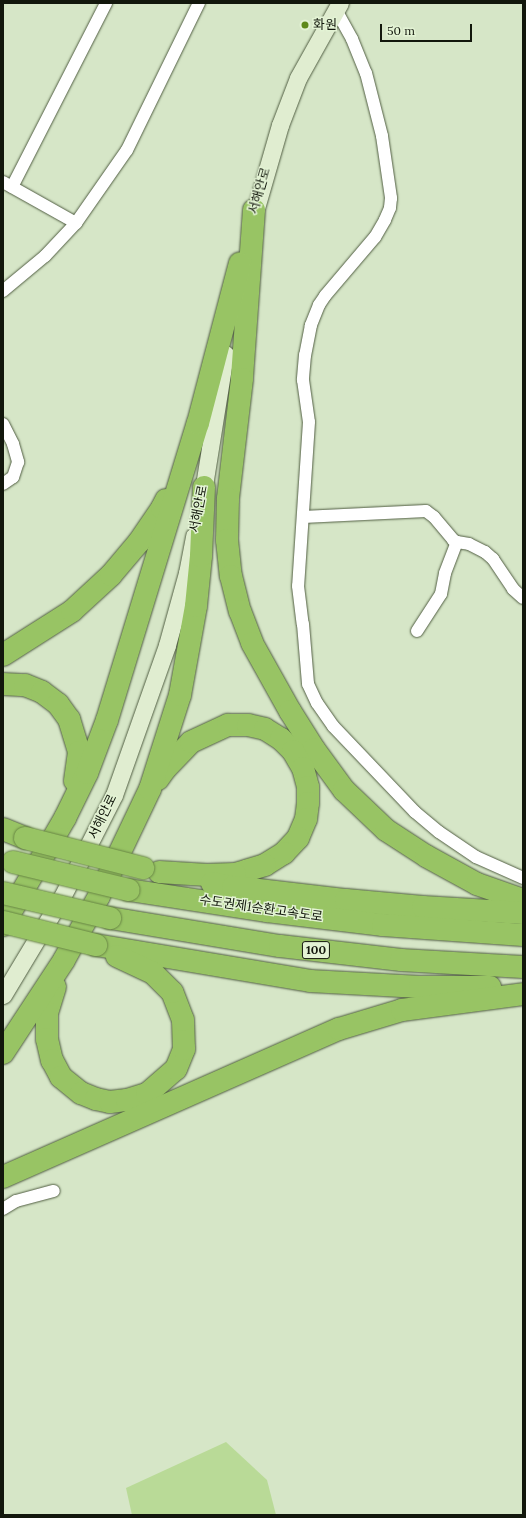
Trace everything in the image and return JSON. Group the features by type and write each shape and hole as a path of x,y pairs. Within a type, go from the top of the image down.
{"highway":[{"path":"254,210 198,423 117,692 87,773 65,818 3,924 96,945 310,980 420,987 523,986"},
{"path":"254,210 242,379 228,499 227,540 231,576 240,611 252,643 290,711 314,749 344,790 386,830 426,856 477,884 523,900"},
{"path":"3,655 72,611 111,575 139,542 162,508 198,423"},
{"path":"3,1053 64,960 99,896 150,789 180,695 196,606 201,556 204,487"},
{"path":"3,684 25,685 42,692 58,704 69,719 80,752 65,818"},
{"path":"150,789 165,769 191,742 228,725 248,725 265,729 281,739 293,751 303,768 308,787 306,819 298,838 284,853 265,865 235,874 207,875 151,870"},
{"path":"3,828 25,838"},
{"path":"3,832 151,870 233,887 423,907 523,913"},
{"name":"수도권제1순환고속도로","path":"8,860 129,890 267,911 383,925 523,935"},
{"name":"100","path":"3,893 110,918 280,946 401,960 523,967"},
{"path":"64,960 47,1013 48,1039 52,1060 61,1077 81,1093 96,1099 110,1102 127,1100 147,1094 176,1069 184,1050 183,1020 172,992 153,973 96,945"},
{"path":"3,1176 339,1029 402,1010 523,994"}],"main road":[{"name":"서해안로","path":"3,995 62,898 114,795 167,645 187,573 204,487 225,358 254,210 280,125 298,78 338,7"}],"street":[{"path":"76,223 8,184 106,3"},
{"path":"3,291 45,256 76,223 127,150 199,3"},
{"path":"338,7 366,73 382,136 391,198 390,208 375,237 320,305 308,339 303,368 308,422 298,593 303,624 306,675 311,692 333,726 415,812 439,832 476,858 523,878"},
{"path":"3,424 13,444 18,462 13,477 3,484"},
{"path":"303,517 366,515 422,510 428,512 457,542 469,544 485,552 493,559 513,588 523,598"},
{"path":"418,631 441,594 445,573 457,542"},
{"path":"3,1209 16,1201 54,1190"}],"green space":[{"path":"226,1442 267,1480 276,1515 132,1515 126,1488"}],"place":[{"name":"화원","path":"305,25"}]}
